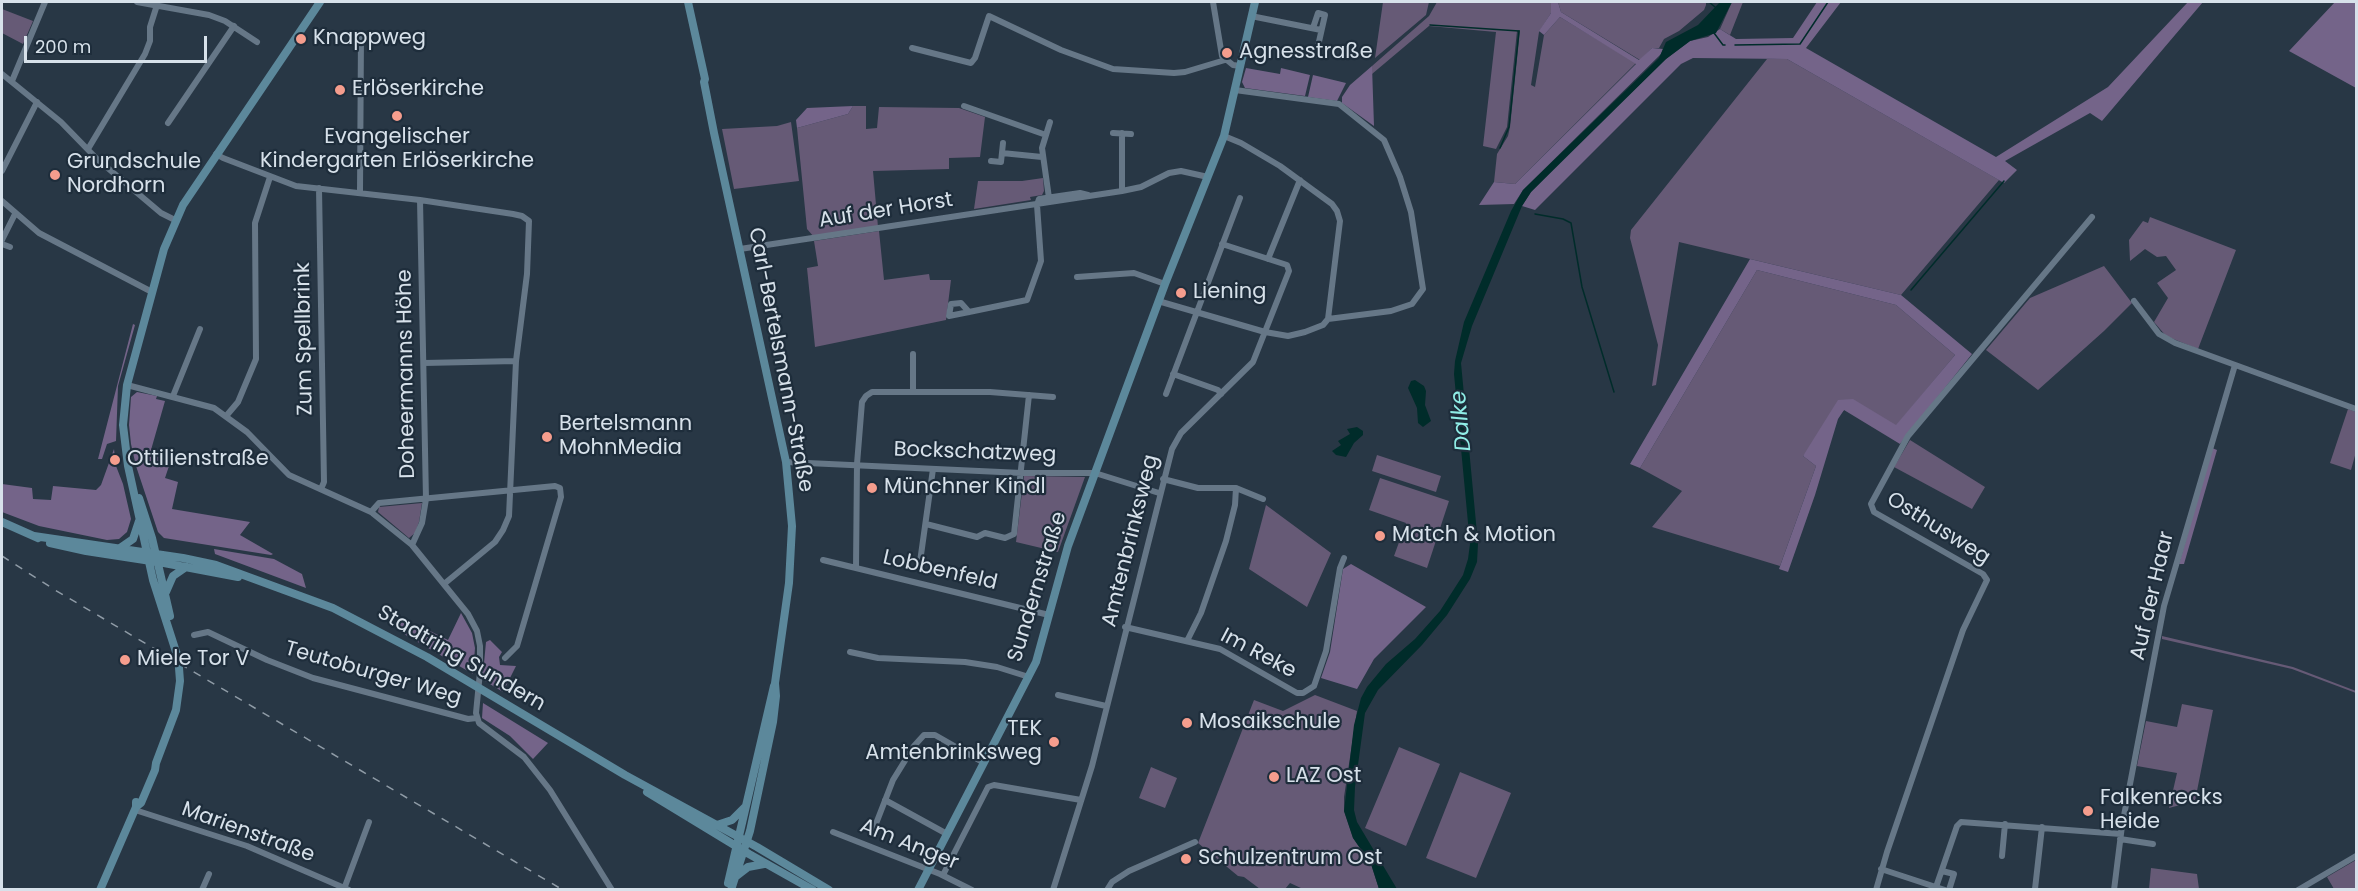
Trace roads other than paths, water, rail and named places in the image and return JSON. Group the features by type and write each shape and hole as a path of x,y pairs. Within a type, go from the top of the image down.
{"main road":[{"path":"167,601 140,519 128,466 123,425 127,384 164,249 192,188 320,2"},
{"name":"Carl-Bertelsmann-Straße","path":"683,2 704,82 786,462 790,501 792,554 775,683 773,722 728,890"},
{"name":"Carl-Bertelsmann-Straße","path":"688,2 704,82"},
{"name":"Sundernstraße","path":"918,890 1039,654 1068,546 1158,301 1224,136 1255,2"},
{"path":"128,466 143,510 152,557 178,658"},
{"path":"119,548 133,539 140,519"},
{"path":"2,522 50,543 86,551 152,557"},
{"path":"34,537 119,548 152,557"},
{"name":"Stadtring Sundern","path":"152,557 186,567 273,585"},
{"name":"Stadtring Sundern","path":"152,557 216,565 324,604 368,625 625,775 743,839 829,890"},
{"path":"100,890 150,770 156,763 171,728 178,702 178,658 166,590 173,576 186,567"},
{"name":"Carl-Bertelsmann-Straße","path":"743,839 746,807 770,696 775,683"},
{"name":"Stadtring Sundern","path":"625,775 662,802 813,890"},
{"path":"716,825 732,820 746,807"},
{"name":"Carl-Bertelsmann-Straße","path":"728,890 735,877 740,849"},
{"path":"735,877 748,867 765,864"}],"street":[{"path":"12,81 45,2"},
{"path":"137,2 209,15 234,26 257,42"},
{"path":"1213,2 1224,60"},
{"path":"88,149 145,54 157,5"},
{"path":"1313,28 1318,13 1324,15 1316,56"},
{"path":"912,48 971,63 975,58 989,16 1061,50 1113,69 1174,73 1185,72 1224,60 1240,66"},
{"path":"1251,16 1321,30"},
{"path":"168,123 234,26"},
{"path":"360,192 361,35"},
{"path":"2,74 61,122 97,159 161,213 176,220"},
{"path":"1235,90 1340,104 1384,140 1400,177 1412,212 1423,289 1421,294 1412,304 1391,310 1328,319"},
{"path":"2,171 37,102"},
{"path":"964,106 1046,135"},
{"path":"1049,198 1042,148 1050,122"},
{"path":"1113,133 1131,134"},
{"path":"1122,134 1122,191"},
{"path":"1158,301 1281,335 1296,334 1323,325 1328,319 1340,221 1337,211 1332,204 1264,156 1224,136"},
{"path":"991,161 1001,162 1003,143"},
{"path":"1002,153 1042,157"},
{"path":"216,154 296,186 420,200 522,216 529,222 527,274 516,361 508,516 499,536 486,551 444,584"},
{"name":"Auf der Horst","path":"740,249 1122,191 1141,187 1169,173 1181,171 1208,177"},
{"path":"227,416 238,402 256,359 255,224 270,177"},
{"path":"1222,244 1268,259 1300,180"},
{"name":"Zum Spellbrink","path":"319,188 324,482 321,489"},
{"name":"Auf der Horst","path":"1037,205 1039,199 1080,193 1091,195"},
{"path":"1166,394 1240,198"},
{"name":"Doheermanns Höhe","path":"412,546 422,523 426,499 420,200"},
{"path":"2,201 39,233 152,292"},
{"path":"969,312 1027,300 1041,261 1037,205"},
{"path":"10,247 2,242 15,214"},
{"name":"Osthusweg","path":"1876,890 1881,869 1963,630 1987,580 1983,574 1874,512 1871,504 1908,436 2092,218"},
{"name":"Amtenbrinksweg","path":"1053,890 1081,800 1159,493 1175,441 1253,362 1289,271 1287,265 1268,259"},
{"path":"1077,277 1134,273 1165,284"},
{"path":"2134,301 2165,338 2356,409"},
{"path":"173,396 200,329"},
{"path":"913,354 913,392"},
{"path":"424,363 516,361"},
{"name":"Auf der Haar","path":"2114,890 2121,836 2164,606 2235,365"},
{"path":"1173,374 1218,390 1221,394"},
{"path":"127,384 201,403 227,416 247,432 289,475 371,512 412,546 474,622 480,646 477,703 479,723 524,757 555,798 612,890"},
{"path":"856,567 857,464 863,398 872,392 990,392 1053,398"},
{"path":"926,524 977,537 985,533 1011,538 1014,534 1022,472 1029,395"},
{"name":"Bockschatzweg","path":"786,462 1095,473 1159,493"},
{"path":"920,562 933,469"},
{"path":"1163,479 1198,488 1236,488 1263,499"},
{"path":"371,512 379,504 555,486 560,488 561,497 517,646 505,658"},
{"path":"1187,641 1201,613 1223,550 1235,505 1236,488"},
{"name":"Im Reke","path":"1125,627 1220,649 1297,693 1308,691 1316,682 1326,651 1340,568 1344,558"},
{"name":"Lobbenfeld","path":"823,560 1049,615"},
{"name":"Teutoburger Weg","path":"194,635 208,633 313,678 468,719 477,718"},
{"path":"850,652 878,658 965,662 997,667 1029,677"},
{"path":"1058,695 1106,706"},
{"path":"872,834 901,764 918,740 927,734 935,735 984,764"},
{"path":"943,875 988,787 994,785 1081,800"},
{"path":"885,800 947,834"},
{"name":"Marienstraße","path":"136,808 247,846 346,889"},
{"path":"346,889 369,822"},
{"path":"1936,887 1957,826 1961,822 2042,827 2121,836 2153,844"},
{"path":"2002,856 2005,824"},
{"path":"2035,889 2042,827"},
{"name":"Am Anger","path":"833,832 943,875 972,890"},
{"path":"1107,890 1112,882 1129,871 1195,843"},
{"path":"2298,890 2356,856"},
{"path":"1881,869 1947,890 1954,874 1942,871"},
{"path":"202,890 209,874"}],"water":[{"name":"Dalke","path":"1720,2 1732,2 1716,33 1690,41 1666,59 1531,192 1522,206 1472,326 1461,363 1478,544 1477,562 1470,579 1447,615 1422,645 1378,690 1365,713 1354,810 1357,822 1397,889 1379,889 1371,864 1353,838 1344,811 1354,725 1361,698 1367,687 1386,664 1415,639 1440,611 1463,575 1468,559 1470,544 1454,374 1464,322 1511,211 1523,190 1659,58 1666,42 1698,25"},
{"path":"1415,380 1424,386 1426,391 1425,405 1431,421 1423,427 1418,423 1417,408 1408,388 1411,381"},
{"path":"1357,427 1363,431 1363,435 1354,443 1346,457 1336,455 1332,451 1341,445 1338,441 1350,434 1347,429"}],"waterway":[{"path":"1709,2 1715,7"},
{"path":"1735,45 1800,44 1828,2"},
{"path":"1430,25 1519,31 1509,127 1500,148"},
{"path":"1714,33 1725,45"},
{"path":"1911,290 2004,181"},
{"path":"1535,214 1563,219 1571,223 1582,287 1614,392"}],"railway":[{"path":"2,556 55,590 563,890"}],"place":[{"name":"Knappweg","path":"301,39"},
{"name":"Agnesstraße","path":"1227,53"},
{"name":"Erlöserkirche","path":"340,90"},
{"name":"Evangelischer Kindergarten Erlöserkirche","path":"397,116"},
{"name":"Grundschule Nordhorn","path":"55,175"},
{"name":"Liening","path":"1181,293"},
{"name":"Bertelsmann MohnMedia","path":"547,437"},
{"name":"Ottilienstraße","path":"115,460"},
{"name":"Münchner Kindl","path":"872,488"},
{"name":"Match & Motion","path":"1380,536"},
{"name":"Miele Tor V","path":"125,660"},
{"name":"Mosaikschule","path":"1187,723"},
{"name":"TEK Amtenbrinksweg","path":"1054,742"},
{"name":"LAZ Ost","path":"1274,777"},
{"name":"Falkenrecks Heide","path":"2088,811"},
{"name":"Schulzentrum Ost","path":"1186,859"}]}
